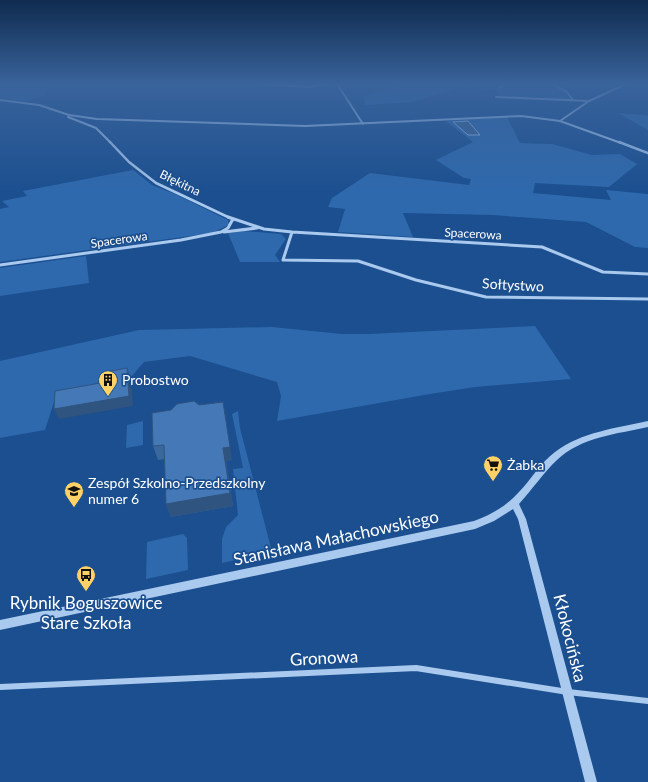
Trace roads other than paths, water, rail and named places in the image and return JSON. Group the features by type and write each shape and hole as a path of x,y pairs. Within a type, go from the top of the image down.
{"street":[{"name":"Błękitna","path":"77,120 96,128 129,162 156,182 233,219 260,228"},
{"name":"Błękitna","path":"140,120 297,126 432,120"},
{"path":"361,120 363,124"},
{"name":"Błękitna","path":"556,120 648,153"},
{"path":"221,232 228,228 233,219"},
{"name":"Spacerowa","path":"0,265 166,243 221,232 260,228 292,232 542,247 603,272 648,274"},
{"name":"Sołtystwo","path":"292,232 283,260 358,261 416,280 486,297 648,299"},
{"name":"Stanisława Małachowskiego","path":"0,625 460,529 491,520 504,512 514,503 558,454 579,442 648,424"},
{"name":"Kłokocińska","path":"514,503 522,519 591,782"},
{"name":"Gronowa","path":"0,687 416,668 568,692 648,701"}],"place":[{"name":"Probostwo","path":"108,397"},
{"name":"Żabka","path":"493,482"},
{"name":"Zespół Szkolno-Przedszkolny numer 6","path":"74,508"},
{"name":"Rybnik Boguszowice Stare Szkoła","path":"86,592"}]}
